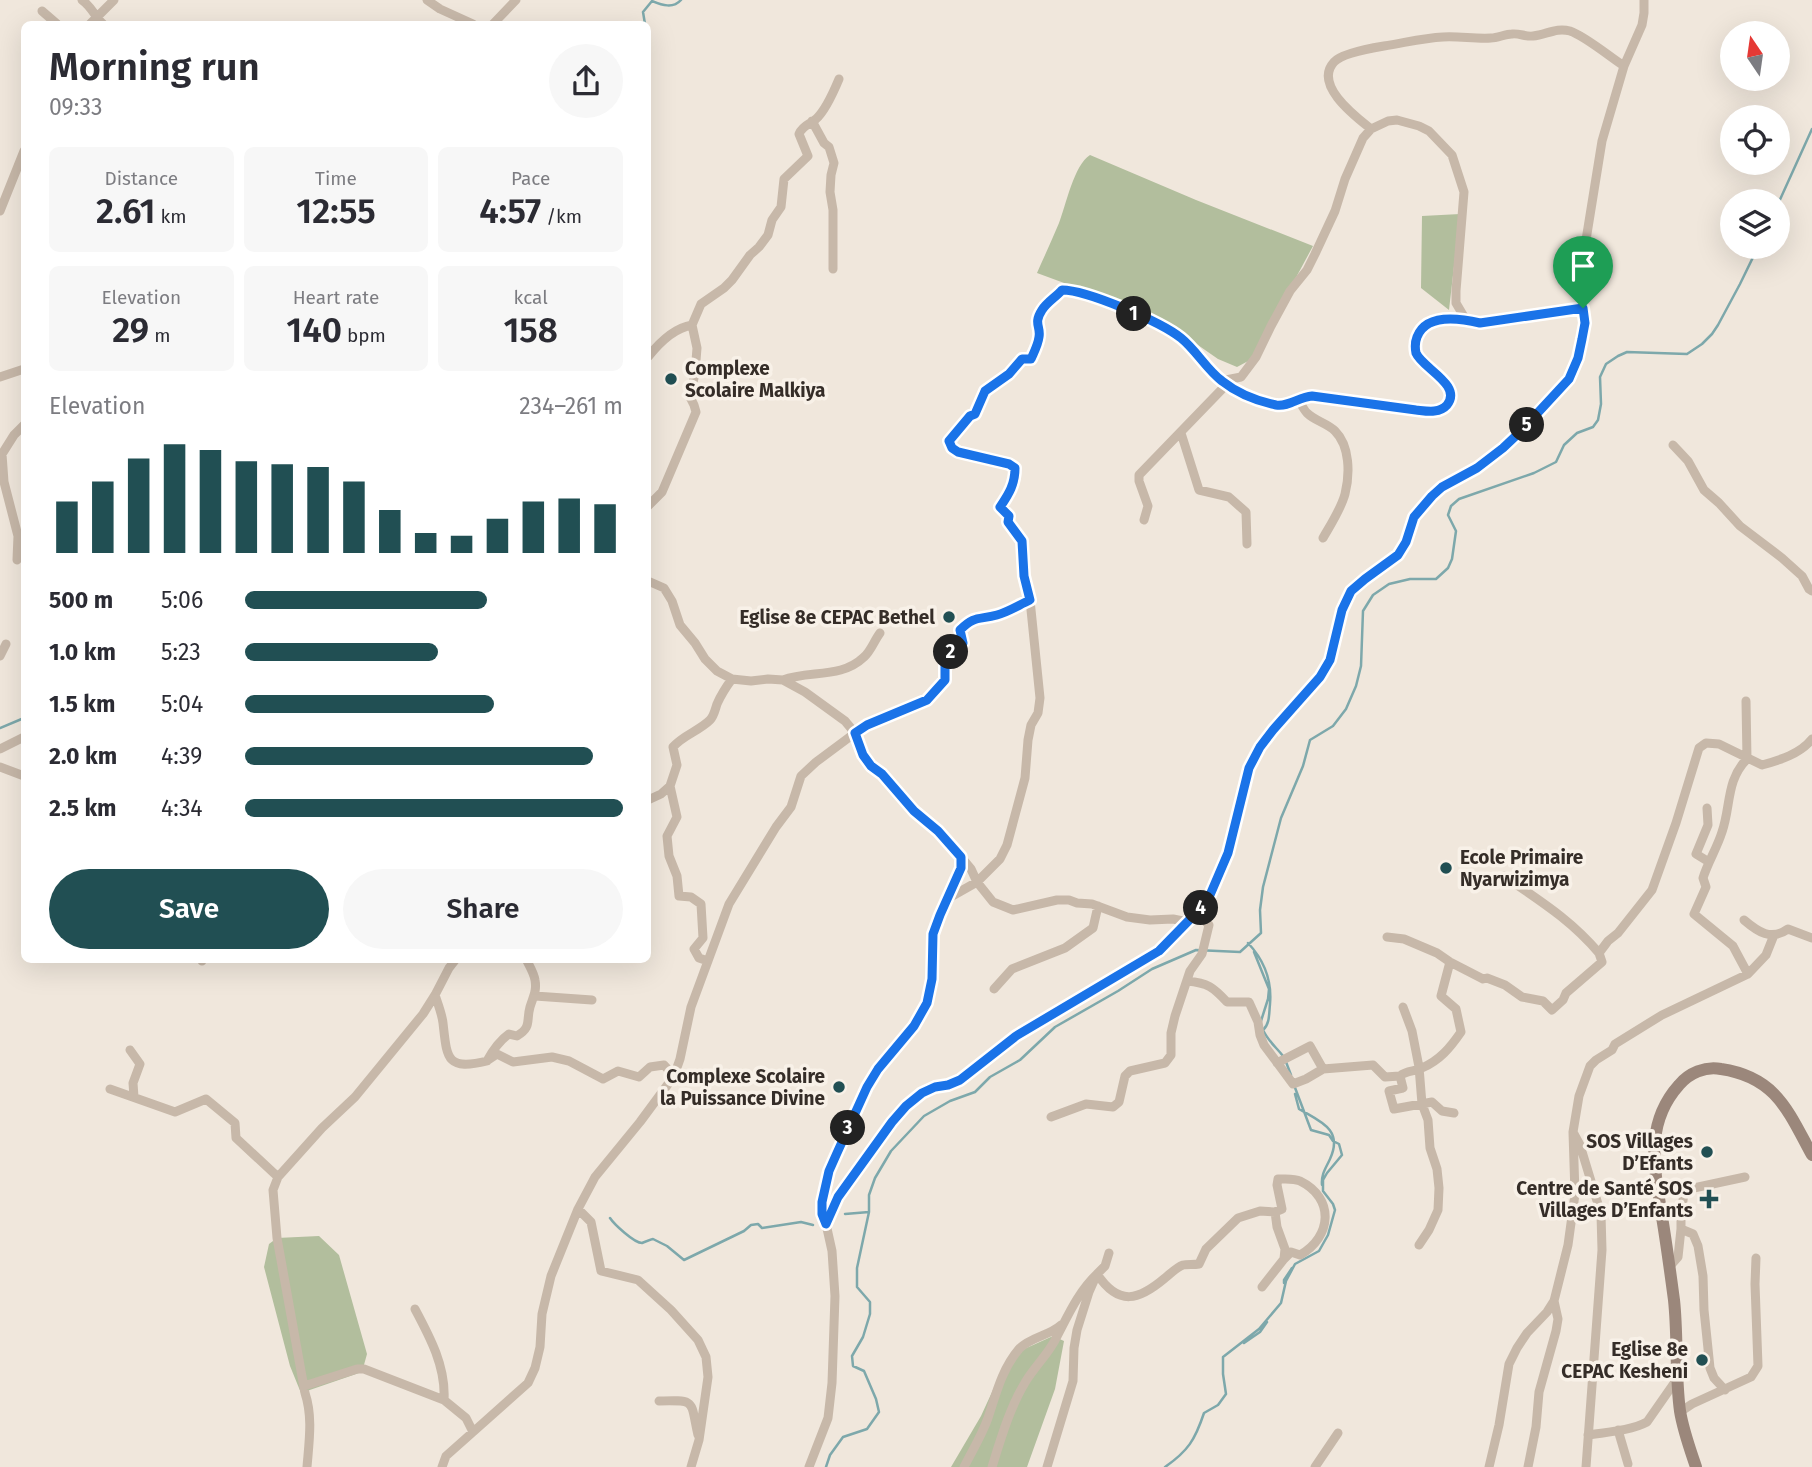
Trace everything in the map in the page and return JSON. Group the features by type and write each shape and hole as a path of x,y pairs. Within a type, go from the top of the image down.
{"street":[{"path":"82,0 90,7 97,21"},
{"path":"98,21 114,0"},
{"path":"427,0 466,21"},
{"path":"496,21 516,0"},
{"path":"826,1224 838,1197 906,1106 922,1093 960,1080 1016,1036 1159,951 1200,909 1210,895 1228,853 1249,768 1260,747 1303,697 1330,660 1342,610 1351,591 1398,555 1406,542 1414,517 1427,501 1442,487 1477,468 1503,448 1569,379 1578,358 1585,323 1583,308 1586,240 1598,163 1606,125 1624,66 1642,25 1644,0"},
{"path":"42,11 54,21"},
{"path":"1371,129 1348,111 1332,88 1328,78 1329,69 1341,56 1376,47 1435,38 1494,38 1511,34 1533,36 1556,30 1570,31 1581,36 1624,66"},
{"path":"651,503 662,492 696,412 690,397 697,348 692,325 701,304 732,280 768,235 772,220 781,207 784,180 808,156 799,134 801,129 815,120 832,96 839,79"},
{"path":"1144,520 1148,506 1139,475 1181,433 1224,383 1241,377 1256,357 1290,291 1307,270 1315,254 1363,138 1371,129 1388,121 1397,120 1429,131 1452,155 1464,192 1456,303 1466,320"},
{"path":"812,121 829,147 834,163 830,192 833,210 833,269"},
{"path":"0,211 21,162"},
{"path":"947,900 976,882 1000,859 1007,845 1025,778 1028,740 1031,725 1038,713 1040,698 1022,541 1008,522 1009,516 1000,507 1011,492 1015,468 1009,464 958,452 952,448 949,441 970,416 975,414 985,391 1009,374 1022,359 1031,359 1039,340 1040,332 1037,326 1043,308 1062,290 1071,290 1105,301 1176,334 1224,383 1257,400 1280,405 1312,396 1433,411 1441,409 1450,397 1449,390 1438,374 1419,358 1415,351 1417,337 1425,324 1430,321 1466,320 1480,323 1583,308"},
{"path":"651,353 661,341 692,325"},
{"path":"0,377 21,370"},
{"path":"1298,399 1307,413 1340,436 1348,458 1346,493 1323,538"},
{"path":"17,560 18,536 4,482 2,454 21,428"},
{"path":"1181,433 1199,490 1229,497 1246,512 1247,544"},
{"path":"1673,445 1688,461 1704,490 1740,526 1802,576 1812,591"},
{"path":"651,582 664,588 672,601 680,625 705,659 716,671 732,679 783,680 844,669 867,655 880,633"},
{"path":"442,1467 446,1456 528,1382 540,1347 542,1314 551,1276 578,1209 595,1178 674,1076 691,1007 729,904 775,827 791,807 801,776 867,725 927,700 945,680 945,666 948,664 946,658 963,643 960,630 969,621 982,616 997,615 1030,600"},
{"path":"0,656 6,644"},
{"path":"708,961 699,958 694,948 703,938 701,904 691,897 679,896 677,876 669,856 667,836 677,817 670,786 677,765 673,747 713,718 716,707 732,679"},
{"path":"783,680 831,709 845,721 855,733 863,755 871,766 882,774 914,811 938,831 971,869 976,882 992,902 1013,910 1057,900 1069,900 1098,906 1127,917 1188,922 1201,917 1209,925 1203,949 1190,971 1175,1016 1171,1033 1171,1055 1165,1063 1130,1071 1125,1076 1119,1102 1114,1107 1086,1104 1051,1117"},
{"path":"1746,701 1747,759 1737,769 1727,804 1724,827 1703,878 1706,887 1694,914 1733,946 1748,974"},
{"path":"0,749 21,738"},
{"path":"1599,953 1653,890 1699,748 1706,743 1719,744 1762,765 1783,760 1806,747 1812,739"},
{"path":"0,767 21,775"},
{"path":"651,798 670,786"},
{"path":"1707,808 1708,825 1696,854 1709,862"},
{"path":"809,1467 828,1419 831,1401 835,1296 832,1251 822,1214 829,1171 867,1087 878,1069 914,1026 927,1003 932,979 933,934 961,868 961,857"},
{"path":"1387,937 1404,939 1437,953 1483,979 1504,985 1521,997 1543,1001 1552,1010 1563,1000 1566,993 1602,962 1599,953 1570,922 1504,876"},
{"path":"994,989 1012,969 1065,948 1093,928 1098,906"},
{"path":"1744,920 1768,936 1788,929 1812,938"},
{"path":"1489,1467 1509,1364 1527,1333 1554,1301 1569,1245 1575,1194 1573,1132 1579,1096 1590,1066 1596,1059 1612,1050 1615,1044 1662,1015 1748,974 1766,955 1774,935"},
{"path":"1187,981 1208,984 1227,1002 1249,1002 1264,1045 1293,1084 1323,1069 1373,1065 1385,1077 1400,1076 1405,1072 1419,1070 1444,1055 1461,1032 1456,1009 1441,996 1451,962"},
{"path":"307,1467 309,1403 277,1238 273,1190 278,1177 322,1128 355,1097 423,1014 453,963"},
{"path":"487,1061 494,1048 509,1034 517,1036 525,1031 529,1009 535,996 535,978 528,963"},
{"path":"435,995 443,1019 445,1048 449,1057 458,1064 472,1065 487,1061 497,1054 513,1062 552,1057 569,1061 603,1079 618,1071 639,1077 650,1067 664,1065 674,1076"},
{"path":"535,996 592,1000"},
{"path":"1403,1007 1412,1031 1422,1104 1428,1120 1430,1148 1437,1169 1439,1188 1438,1210 1419,1245"},
{"path":"1277,1063 1310,1046 1323,1069"},
{"path":"130,1051 140,1064 133,1083 134,1097"},
{"path":"1696,1467 1681,1412 1677,1379 1675,1307 1653,1155 1655,1134 1665,1102 1685,1077 1716,1068 1738,1071 1768,1087 1783,1104 1812,1155"},
{"path":"1400,1076 1403,1088 1389,1091 1394,1109 1432,1102 1443,1111 1454,1113"},
{"path":"110,1089 175,1112 206,1098 235,1123 236,1138 278,1177"},
{"path":"1573,1132 1580,1145 1601,1214 1601,1250 1586,1467"},
{"path":"1670,1266 1678,1257 1684,1192 1745,1177"},
{"path":"1097,1274 1108,1289 1121,1296 1133,1298 1150,1291 1181,1265 1199,1264 1206,1250 1238,1218 1260,1211 1275,1212 1282,1209 1278,1179 1300,1181 1315,1192 1323,1203 1326,1217 1324,1230 1317,1243 1300,1255 1290,1252 1262,1287"},
{"path":"578,1209 591,1222 601,1271 638,1280 671,1310 698,1340 706,1357 708,1377 699,1440 691,1467"},
{"path":"1275,1212 1285,1249 1284,1259"},
{"path":"1681,1229 1693,1234 1698,1247 1703,1276 1710,1368 1724,1390"},
{"path":"992,1467 1014,1402 1052,1345 1077,1298 1105,1266 1110,1253"},
{"path":"1681,1412 1692,1404 1751,1377 1758,1366 1756,1258"},
{"path":"1047,1467 1073,1381 1077,1330 1097,1274"},
{"path":"1528,1467 1536,1427 1539,1392 1558,1319 1554,1301"},
{"path":"964,1467 987,1420 1004,1370 1020,1348 1047,1335 1084,1307"},
{"path":"415,1309 433,1343 445,1386 444,1400"},
{"path":"304,1386 364,1369 444,1400 466,1418 473,1432"},
{"path":"1588,1435 1647,1422 1677,1379"},
{"path":"659,1401 686,1401 691,1404 699,1440"},
{"path":"1618,1430 1628,1464"},
{"path":"1315,1467 1338,1433"}],"green space":[{"path":"1090,155 1313,246 1252,359 1237,367 1218,359 1159,318 1037,273 1079,167"},
{"path":"1460,214 1449,310 1421,288 1422,216"},
{"path":"319,1236 339,1255 367,1354 362,1372 301,1393 290,1366 264,1267 269,1244 277,1238"},
{"path":"1053,1336 1064,1341 1055,1389 1027,1467 951,1467 981,1416 998,1379 1022,1350"}],"waterway":[{"path":"644,21 643,12 652,1 671,5 681,0"},
{"path":"1785,189 1812,129"},
{"path":"826,1467 830,1455 843,1437 867,1429 879,1412 864,1371 853,1366 852,1356 863,1337 870,1314 870,1302 857,1287 857,1268 869,1212 869,1195 875,1178 891,1151 924,1116 950,1101 975,1092 990,1077 1020,1060 1055,1027 1152,969 1196,950 1240,952 1261,933 1263,887 1281,818 1303,766 1310,740 1333,726 1346,709 1356,686 1361,666 1363,611 1373,595 1389,584 1410,579 1436,579 1448,568 1452,559 1456,531 1448,515 1451,506 1459,499 1534,473 1556,462 1564,445 1577,433 1593,427 1598,420 1601,404 1600,377 1606,364 1627,352 1687,354 1702,344 1718,325 1752,259"},
{"path":"0,728 21,719"},
{"path":"1248,943 1263,964 1270,987 1269,1018 1263,1030 1283,1056"},
{"path":"1254,952 1269,989 1261,1021"},
{"path":"1286,1062 1291,1075"},
{"path":"1165,1467 1190,1444 1204,1413 1218,1405 1226,1394 1223,1357 1259,1329 1281,1303 1286,1281 1295,1264 1319,1251 1328,1235 1335,1210 1323,1191 1323,1180 1342,1155 1339,1144 1329,1135 1311,1130 1294,1085"},
{"path":"1295,1094 1299,1109 1321,1122 1332,1133 1334,1149 1323,1174 1322,1185"},
{"path":"845,1214 869,1212"},
{"path":"610,1218 634,1240 642,1243 653,1239 684,1260 751,1225 758,1224 762,1228 801,1222 813,1225"},
{"path":"1284,1283 1292,1268"},
{"path":"1244,1343 1260,1332 1267,1322"}],"place":[{"name":"Complexe Scolaire Malkiya","path":"671,379"},
{"name":"Eglise 8e CEPAC Bethel","path":"949,617"},
{"name":"Ecole Primaire Nyarwizimya","path":"1446,868"},
{"name":"Complexe Scolaire la Puissance Divine","path":"839,1087"},
{"name":"SOS Villages D’Efants","path":"1707,1152"},
{"name":"Centre de Santé SOS Villages D’Enfants","path":"1709,1199"},
{"name":"Eglise 8e CEPAC Kesheni","path":"1702,1360"}],"route":[{"path":"1062,290 1071,290 1147,319 1182,339 1221,381 1257,400 1280,405 1312,396 1433,411 1441,409 1450,397 1446,384 1415,351 1417,337 1425,324 1443,320 1480,323 1583,308 1585,323 1582,339 1569,379 1503,448 1432,496 1414,517 1406,542 1398,555 1351,591 1342,610 1330,660 1320,677 1260,747 1249,768 1228,853 1210,895 1200,909 1159,951 1016,1036 960,1080 922,1093 906,1106 838,1197 826,1224 822,1214 822,1202 829,1171 867,1087 878,1069 914,1026 927,1003 932,979 933,934 961,868 961,857 938,831 914,811 882,774 871,766 863,755 855,733 867,725 927,700 945,680 945,666 948,664 946,658 963,643 960,630 969,621 982,616 997,615 1030,600 1024,576 1022,541 1008,522 1009,516 1000,507 1011,492 1015,468 1009,464 958,452 952,448 949,441 970,416 975,414 985,391 1009,374 1022,359 1031,359 1039,340 1038,318 1043,308 1062,290"}]}
